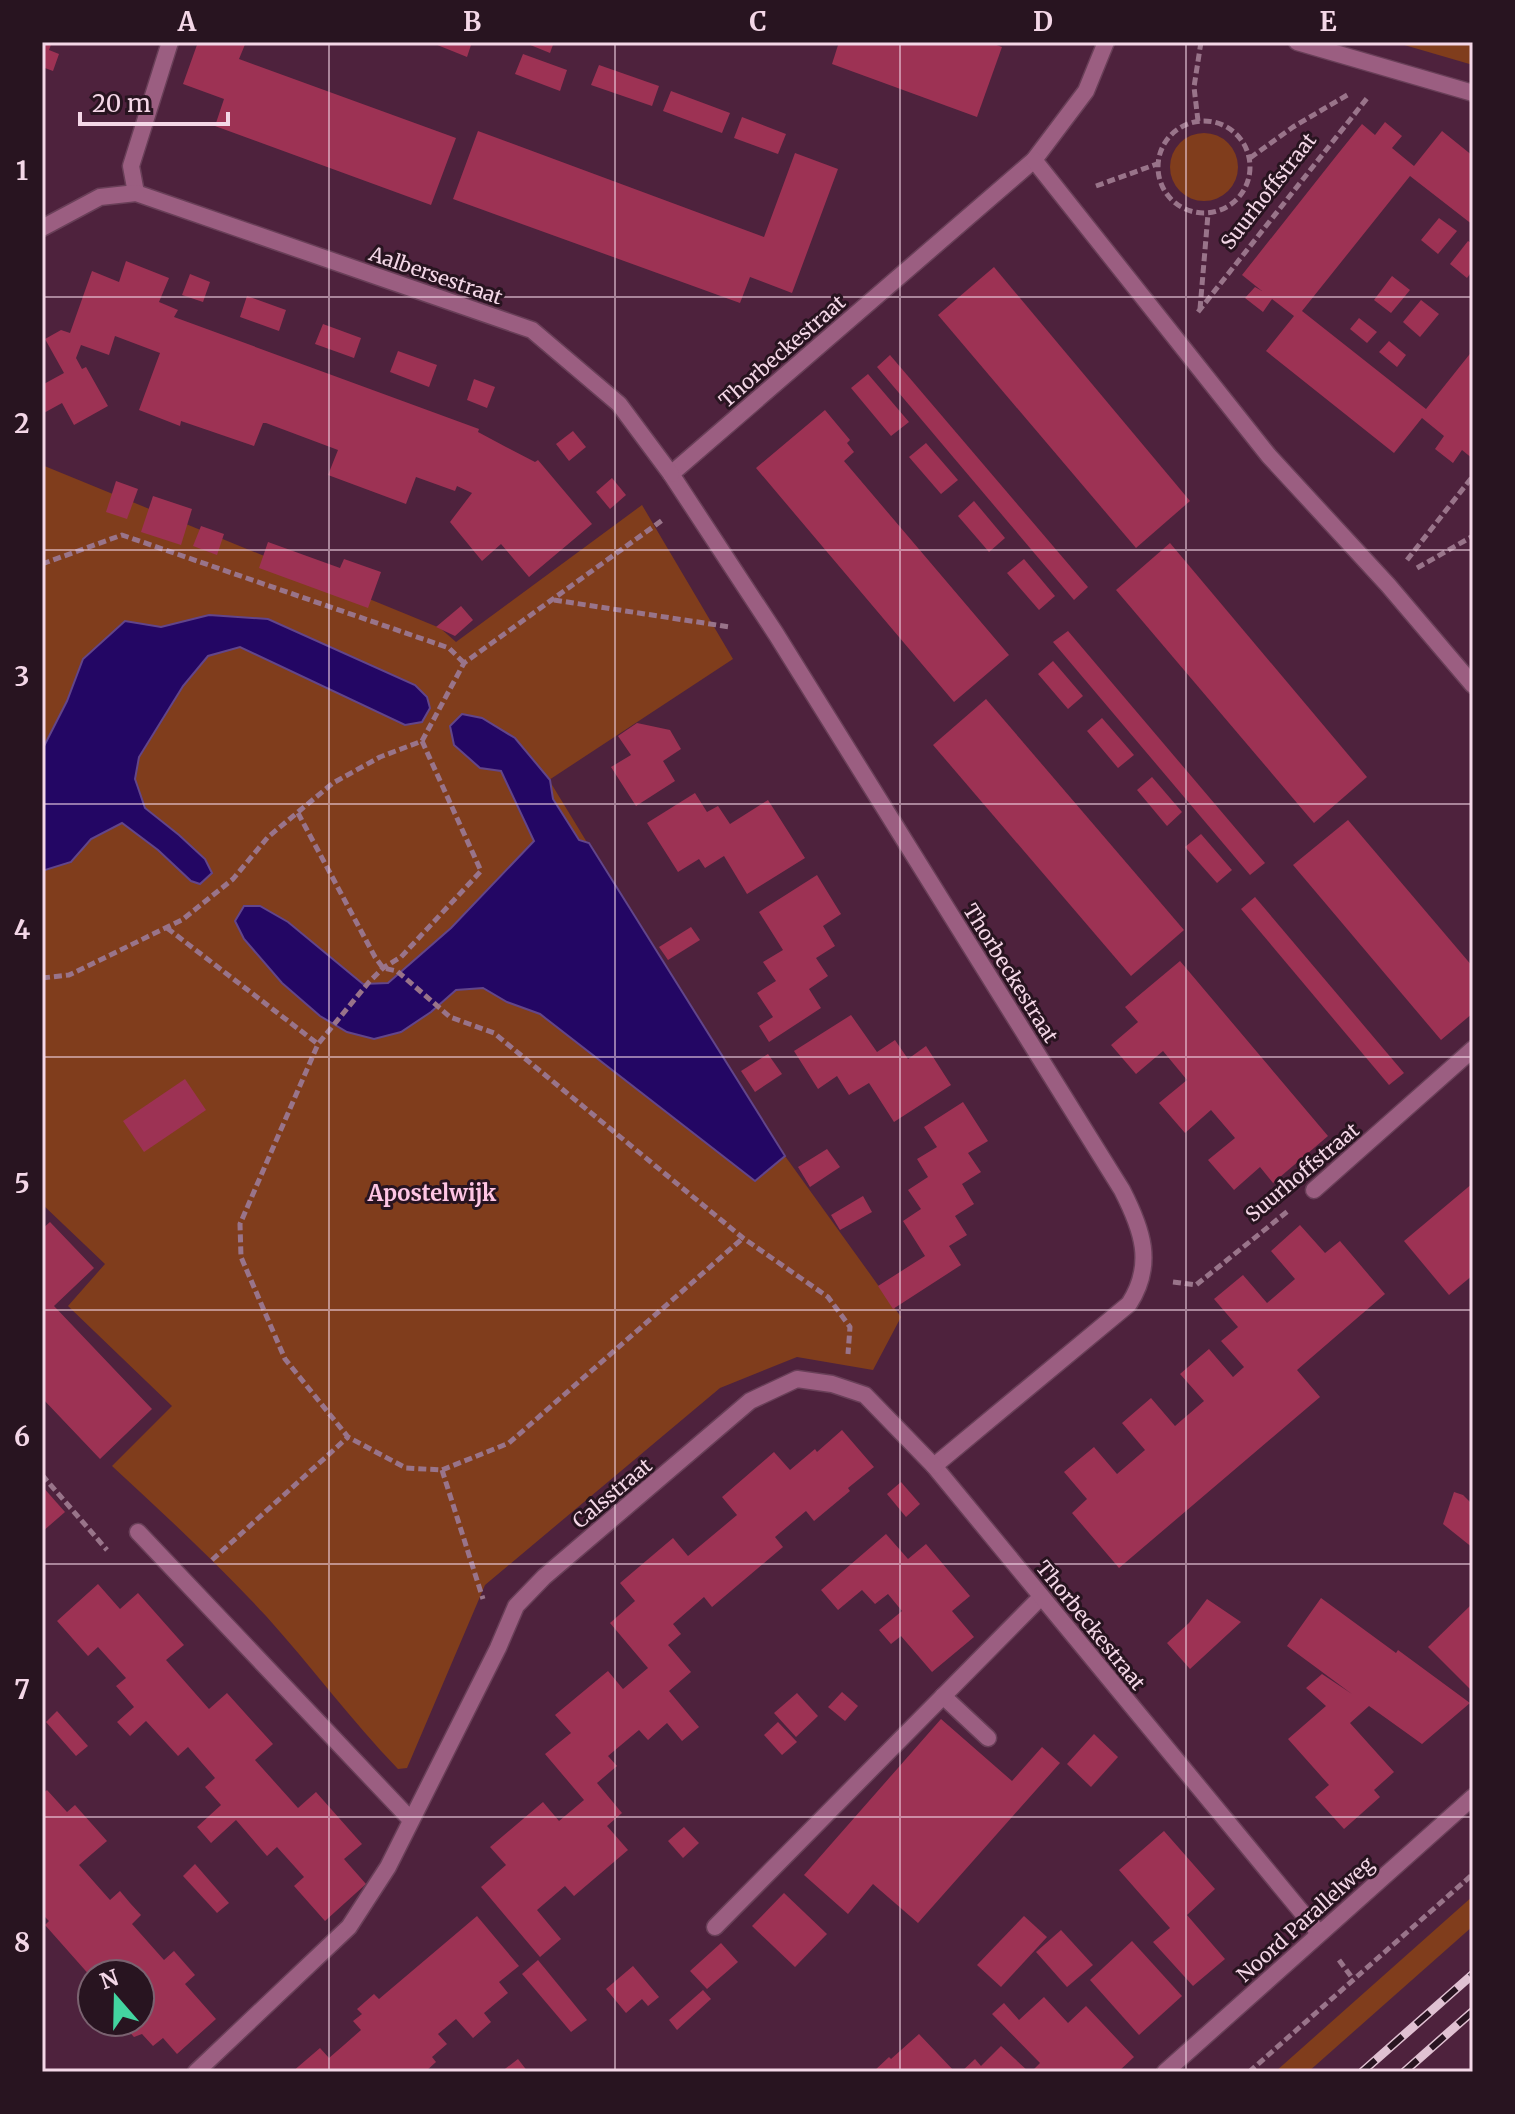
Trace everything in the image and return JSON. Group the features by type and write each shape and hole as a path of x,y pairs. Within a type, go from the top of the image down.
{"street":[{"path":"136,193 131,166 170,42"},
{"name":"Thorbeckestraat","path":"1106,42 1086,91 1034,160 671,474 776,634 1122,1190 1138,1221 1143,1268 1137,1291 1129,1304 934,1466 1319,1933"},
{"path":"1297,42 1473,93"},
{"path":"1034,160 1269,456 1388,585 1473,685"},
{"name":"Aalbersestraat","path":"42,228 100,197 136,193 532,330 619,404 671,474"},
{"name":"Suurhoffstraat","path":"1314,1190 1473,1049"},
{"name":"Calsstraat","path":"196,2072 349,1927 388,1867 516,1606 544,1577 750,1401 797,1379 832,1384 865,1395 934,1466"},
{"path":"138,1532 411,1820"},
{"path":"715,1927 1041,1597"},
{"path":"943,1696 988,1738"},
{"name":"Noord Parallelweg","path":"1165,2072 1473,1797"}],"path":[{"path":"1198,121 1194,87 1201,42"},
{"path":"1250,158 1293,127 1391,68"},
{"name":"Suurhoffstraat","path":"1177,339 1391,68"},
{"path":"1198,121 1221,124 1240,137 1250,158 1248,184 1232,205 1208,214 1182,209 1163,190 1157,164 1164,144 1178,128 1198,121"},
{"path":"1064,197 1157,164"},
{"path":"1200,310 1208,214"},
{"path":"1388,585 1473,476"},
{"path":"42,978 69,975 182,920 233,879 268,837 333,783 380,757 422,741 464,663 640,538 688,500"},
{"path":"42,564 122,535 449,648 464,663"},
{"path":"1388,585 1473,536"},
{"path":"553,600 776,634"},
{"path":"422,741 481,871 401,957 383,968 369,982 318,1044 240,1224 241,1257 285,1359 348,1437 406,1468 442,1470 509,1443 743,1238"},
{"path":"298,813 383,968 397,971 450,1017 494,1033 743,1238 828,1297 850,1327 850,1351 832,1384"},
{"path":"167,928 318,1044"},
{"name":"Suurhoffstraat","path":"1141,1275 1196,1285 1314,1190"},
{"path":"186,1585 348,1437"},
{"path":"442,1470 498,1648"},
{"path":"42,1475 110,1554 138,1532"},
{"path":"1249,2072 1473,1874"}],"shaded area":[{"path":"1394,42 1473,42 1473,65"},
{"path":"1197,133 1211,133 1223,138 1233,148 1238,167 1233,186 1223,196 1211,201 1197,201 1185,196 1175,186 1170,174 1170,160 1175,148 1185,138"},
{"path":"42,465 440,628 456,642 642,505 733,659 549,780 780,1159 785,1156 901,1317 873,1370 797,1357 720,1388 485,1585 407,1768 398,1769 247,1596 112,1466 172,1406 68,1306 105,1264 42,1204"},
{"path":"209,615 268,619 415,685 427,697 430,708 422,722 405,725 240,647 208,656 183,686 139,757 135,779 145,808 205,859 212,873 200,884 191,881 158,850 122,823 91,839 71,862 42,871 42,750 67,701 83,659 125,621 161,627"},
{"path":"462,714 482,718 515,738 550,780 553,799 579,840 589,843 785,1156 755,1181 540,1014 507,1002 483,988 456,990 401,1032 374,1039 347,1032 320,1016 282,983 244,939 235,921 244,906 260,906 288,922 363,984 388,983 451,928 534,841 501,771 480,768 454,745 450,726"},
{"path":"1473,1896 1473,1926 1308,2072 1275,2072"}],"building":[{"path":"42,42 52,42 49,50 59,54 53,71 42,67"},
{"path":"198,42 246,42 239,59 456,138 431,205 215,126 224,99 183,84"},
{"path":"430,42 472,42 467,57"},
{"path":"523,42 554,42 550,53"},
{"path":"839,42 988,42 1002,47 977,117 832,64"},
{"path":"523,54 567,70 560,91 515,74"},
{"path":"599,65 659,86 652,106 591,85"},
{"path":"671,91 730,113 722,133 663,111"},
{"path":"742,117 786,134 778,154 734,138"},
{"path":"1385,122 1402,136 1392,148 1414,166 1442,131 1473,156 1473,225 1410,176 1302,311 1426,409 1473,350 1473,459 1462,450 1453,463 1435,449 1444,436 1422,418 1394,453 1266,351 1294,316 1272,299 1263,312 1245,298 1255,287 1262,291 1242,275 1337,155 1362,124 1375,135"},
{"path":"478,131 764,237 795,153 838,169 792,293 750,277 740,303 453,199"},
{"path":"1439,218 1457,231 1438,254 1421,240"},
{"path":"1468,241 1473,244 1473,270 1467,278 1450,264"},
{"path":"126,261 169,278 159,302 178,310 174,317 479,429 478,432 506,447 535,462 538,460 592,524 529,577 501,544 482,561 450,522 472,493 457,486 455,491 416,477 406,504 328,475 338,450 266,423 263,423 254,446 181,421 180,426 139,410 160,353 115,336 109,355 81,345 76,358 82,369 86,367 108,406 74,425 62,403 42,414 42,385 64,373 45,339 61,330 70,333 92,271 119,282"},
{"path":"994,267 1190,501 1136,548 938,315"},
{"path":"190,274 210,282 203,302 182,295"},
{"path":"1392,276 1410,290 1391,313 1374,300"},
{"path":"247,296 286,310 279,331 240,317"},
{"path":"1421,300 1439,314 1420,337 1403,322"},
{"path":"1359,318 1377,332 1367,343 1350,329"},
{"path":"323,324 361,338 354,358 315,344"},
{"path":"1389,341 1406,355 1397,367 1379,352"},
{"path":"398,351 437,365 429,387 390,372"},
{"path":"890,355 1088,587 1074,600 877,367"},
{"path":"868,374 909,422 891,436 851,388"},
{"path":"474,379 495,387 487,408 467,400"},
{"path":"825,410 850,440 847,443 854,452 844,461 1009,655 954,702 756,468"},
{"path":"573,431 586,447 569,461 556,444"},
{"path":"926,443 958,480 941,494 909,457"},
{"path":"612,478 626,495 610,509 596,492"},
{"path":"116,481 138,489 127,519 106,512"},
{"path":"153,496 192,509 181,545 141,532"},
{"path":"974,501 1005,538 989,552 958,516"},
{"path":"201,526 224,534 217,555 193,546"},
{"path":"268,542 340,568 344,559 381,572 368,608 259,568"},
{"path":"1170,543 1367,777 1314,823 1116,590"},
{"path":"1024,559 1055,596 1039,610 1007,573"},
{"path":"461,606 473,620 455,636 436,627"},
{"path":"1068,631 1265,863 1250,875 1053,642"},
{"path":"1053,661 1083,696 1068,709 1038,674"},
{"path":"986,699 1184,930 1131,976 933,745"},
{"path":"1102,718 1134,755 1118,768 1087,731"},
{"path":"637,723 670,730 681,749 663,761 675,781 636,806 611,767 631,755 618,736"},
{"path":"1152,777 1182,812 1167,826 1137,790"},
{"path":"695,793 707,812 718,806 730,824 768,800 805,858 747,894 724,856 705,868 699,859 678,872 647,823"},
{"path":"1348,820 1473,967 1473,1013 1441,1040 1293,865"},
{"path":"1201,834 1232,870 1217,883 1185,847"},
{"path":"817,875 841,914 823,926 835,946 816,958 828,976 809,989 821,1008 769,1042 759,1026 773,1017 757,993 776,981 763,962 783,950 759,912"},
{"path":"1255,897 1404,1073 1389,1085 1241,909"},
{"path":"691,927 700,940 668,960 659,947"},
{"path":"1180,961 1328,1136 1273,1183 1260,1167 1234,1190 1208,1160 1235,1138 1211,1110 1185,1133 1159,1103 1187,1080 1163,1051 1136,1074 1111,1045 1138,1022 1125,1007"},
{"path":"851,1015 877,1052 895,1040 908,1059 926,1046 951,1085 894,1122 869,1083 849,1095 837,1076 818,1089 794,1051"},
{"path":"768,1054 782,1074 755,1092 741,1071"},
{"path":"185,1079 206,1110 144,1152 123,1121"},
{"path":"963,1102 988,1141 968,1153 981,1172 962,1184 974,1204 955,1216 967,1235 949,1246 961,1265 893,1309 878,1286 925,1256 903,1221 921,1209 908,1190 928,1177 917,1159 937,1147 924,1127"},
{"path":"827,1149 840,1167 810,1187 798,1167"},
{"path":"1473,1183 1473,1275 1449,1295 1404,1241"},
{"path":"863,1196 872,1212 840,1230 831,1215"},
{"path":"50,1222 94,1268 54,1306 152,1409 100,1459 42,1398 42,1229"},
{"path":"1300,1225 1325,1253 1340,1241 1385,1294 1297,1370 1320,1397 1119,1568 1072,1513 1087,1499 1064,1472 1094,1447 1117,1474 1145,1450 1122,1423 1151,1398 1175,1426 1204,1401 1180,1374 1209,1349 1233,1377 1244,1367 1221,1341 1238,1327 1214,1299 1243,1275 1267,1303 1295,1279 1271,1251"},
{"path":"842,1430 874,1467 814,1521 806,1511 775,1537 783,1547 712,1607 704,1597 673,1624 681,1634 668,1645 691,1672 669,1691 699,1727 682,1741 667,1723 648,1740 639,1730 608,1756 617,1766 597,1783 622,1813 607,1826 628,1850 574,1896 565,1886 537,1910 561,1939 540,1957 481,1887 506,1865 490,1847 543,1802 559,1821 584,1800 545,1754 571,1733 555,1715 608,1671 623,1689 648,1668 610,1623 635,1601 620,1583 673,1538 688,1556 737,1515 722,1497 774,1452 790,1470"},
{"path":"901,1482 920,1504 906,1517 887,1494"},
{"path":"42,1486 65,1512 42,1532"},
{"path":"1454,1492 1463,1495 1473,1505 1473,1548 1443,1524"},
{"path":"886,1534 908,1559 926,1544 970,1596 952,1611 974,1637 932,1672 901,1636 891,1644 879,1630 902,1611 888,1594 875,1604 862,1590 838,1610 821,1590"},
{"path":"98,1584 120,1609 138,1593 184,1645 166,1660 209,1709 227,1693 273,1744 255,1760 298,1808 316,1792 362,1844 344,1859 366,1884 325,1921 294,1886 304,1877 277,1847 267,1856 236,1820 211,1843 197,1827 221,1805 205,1787 215,1778 188,1747 178,1756 146,1721 130,1736 117,1722 134,1707 116,1686 126,1678 98,1647 88,1656 57,1621"},
{"path":"1321,1598 1470,1703 1422,1744 1369,1706 1350,1723 1394,1772 1374,1790 1380,1797 1344,1829 1315,1797 1329,1785 1288,1739 1326,1706 1306,1688 1322,1674 1352,1694 1287,1646"},
{"path":"1207,1599 1241,1622 1190,1669 1167,1643 1189,1623"},
{"path":"1473,1603 1473,1692 1428,1647"},
{"path":"842,1692 858,1706 845,1721 828,1707"},
{"path":"797,1693 818,1716 796,1737 774,1713"},
{"path":"57,1711 88,1746 76,1756 46,1722"},
{"path":"941,1719 1012,1781 1042,1747 1060,1763 918,1923 873,1884 848,1914 804,1875"},
{"path":"778,1722 797,1742 782,1755 764,1735"},
{"path":"1094,1734 1118,1757 1091,1787 1067,1764"},
{"path":"47,1790 67,1812 75,1805 107,1841 79,1865 110,1900 120,1891 141,1915 132,1924 164,1960 174,1951 195,1975 185,1984 216,2019 177,2054 163,2038 153,2046 146,2038 156,2038 156,1958 76,1960 45,1925 49,1921 42,1914 42,1794"},
{"path":"684,1827 699,1843 683,1858 668,1841"},
{"path":"1164,1831 1215,1889 1187,1915 1225,1959 1193,1986 1153,1942 1170,1928 1119,1870"},
{"path":"195,1864 229,1903 217,1913 183,1876"},
{"path":"784,1893 827,1934 795,1967 752,1926"},
{"path":"477,1916 519,1966 499,1982 508,1993 484,2013 491,2022 473,2038 456,2019 438,2034 447,2044 432,2057 436,2062 425,2072 292,2072 320,2048 329,2058 361,2030 353,2021 362,2014 357,2009 374,1994 379,1999"},
{"path":"1024,1916 1047,1937 1001,1987 977,1965"},
{"path":"1061,1930 1093,1965 1067,1987 1036,1952"},
{"path":"1132,1941 1182,1996 1139,2035 1090,1980"},
{"path":"721,1943 738,1962 707,1989 690,1971"},
{"path":"538,1960 587,2020 571,2032 522,1974"},
{"path":"633,1966 659,1997 648,2006 642,1999 626,2013 606,1989"},
{"path":"703,1990 711,1999 677,2030 669,2020"},
{"path":"1044,1997 1068,2023 1086,2006 1134,2057 1118,2072 1031,2072 1040,2063 992,2014 1004,2003 1019,2020"},
{"path":"919,2034 955,2072 873,2072 889,2057 891,2059"},
{"path":"1001,2046 1029,2072 961,2072 975,2059 981,2066"},
{"path":"518,2059 528,2072 501,2072"}],"railway":[{"path":"1362,2072 1473,1974"},
{"path":"1404,2072 1473,2011"}],"district":[{"name":"Apostelwijk","path":"432,1193"}]}
